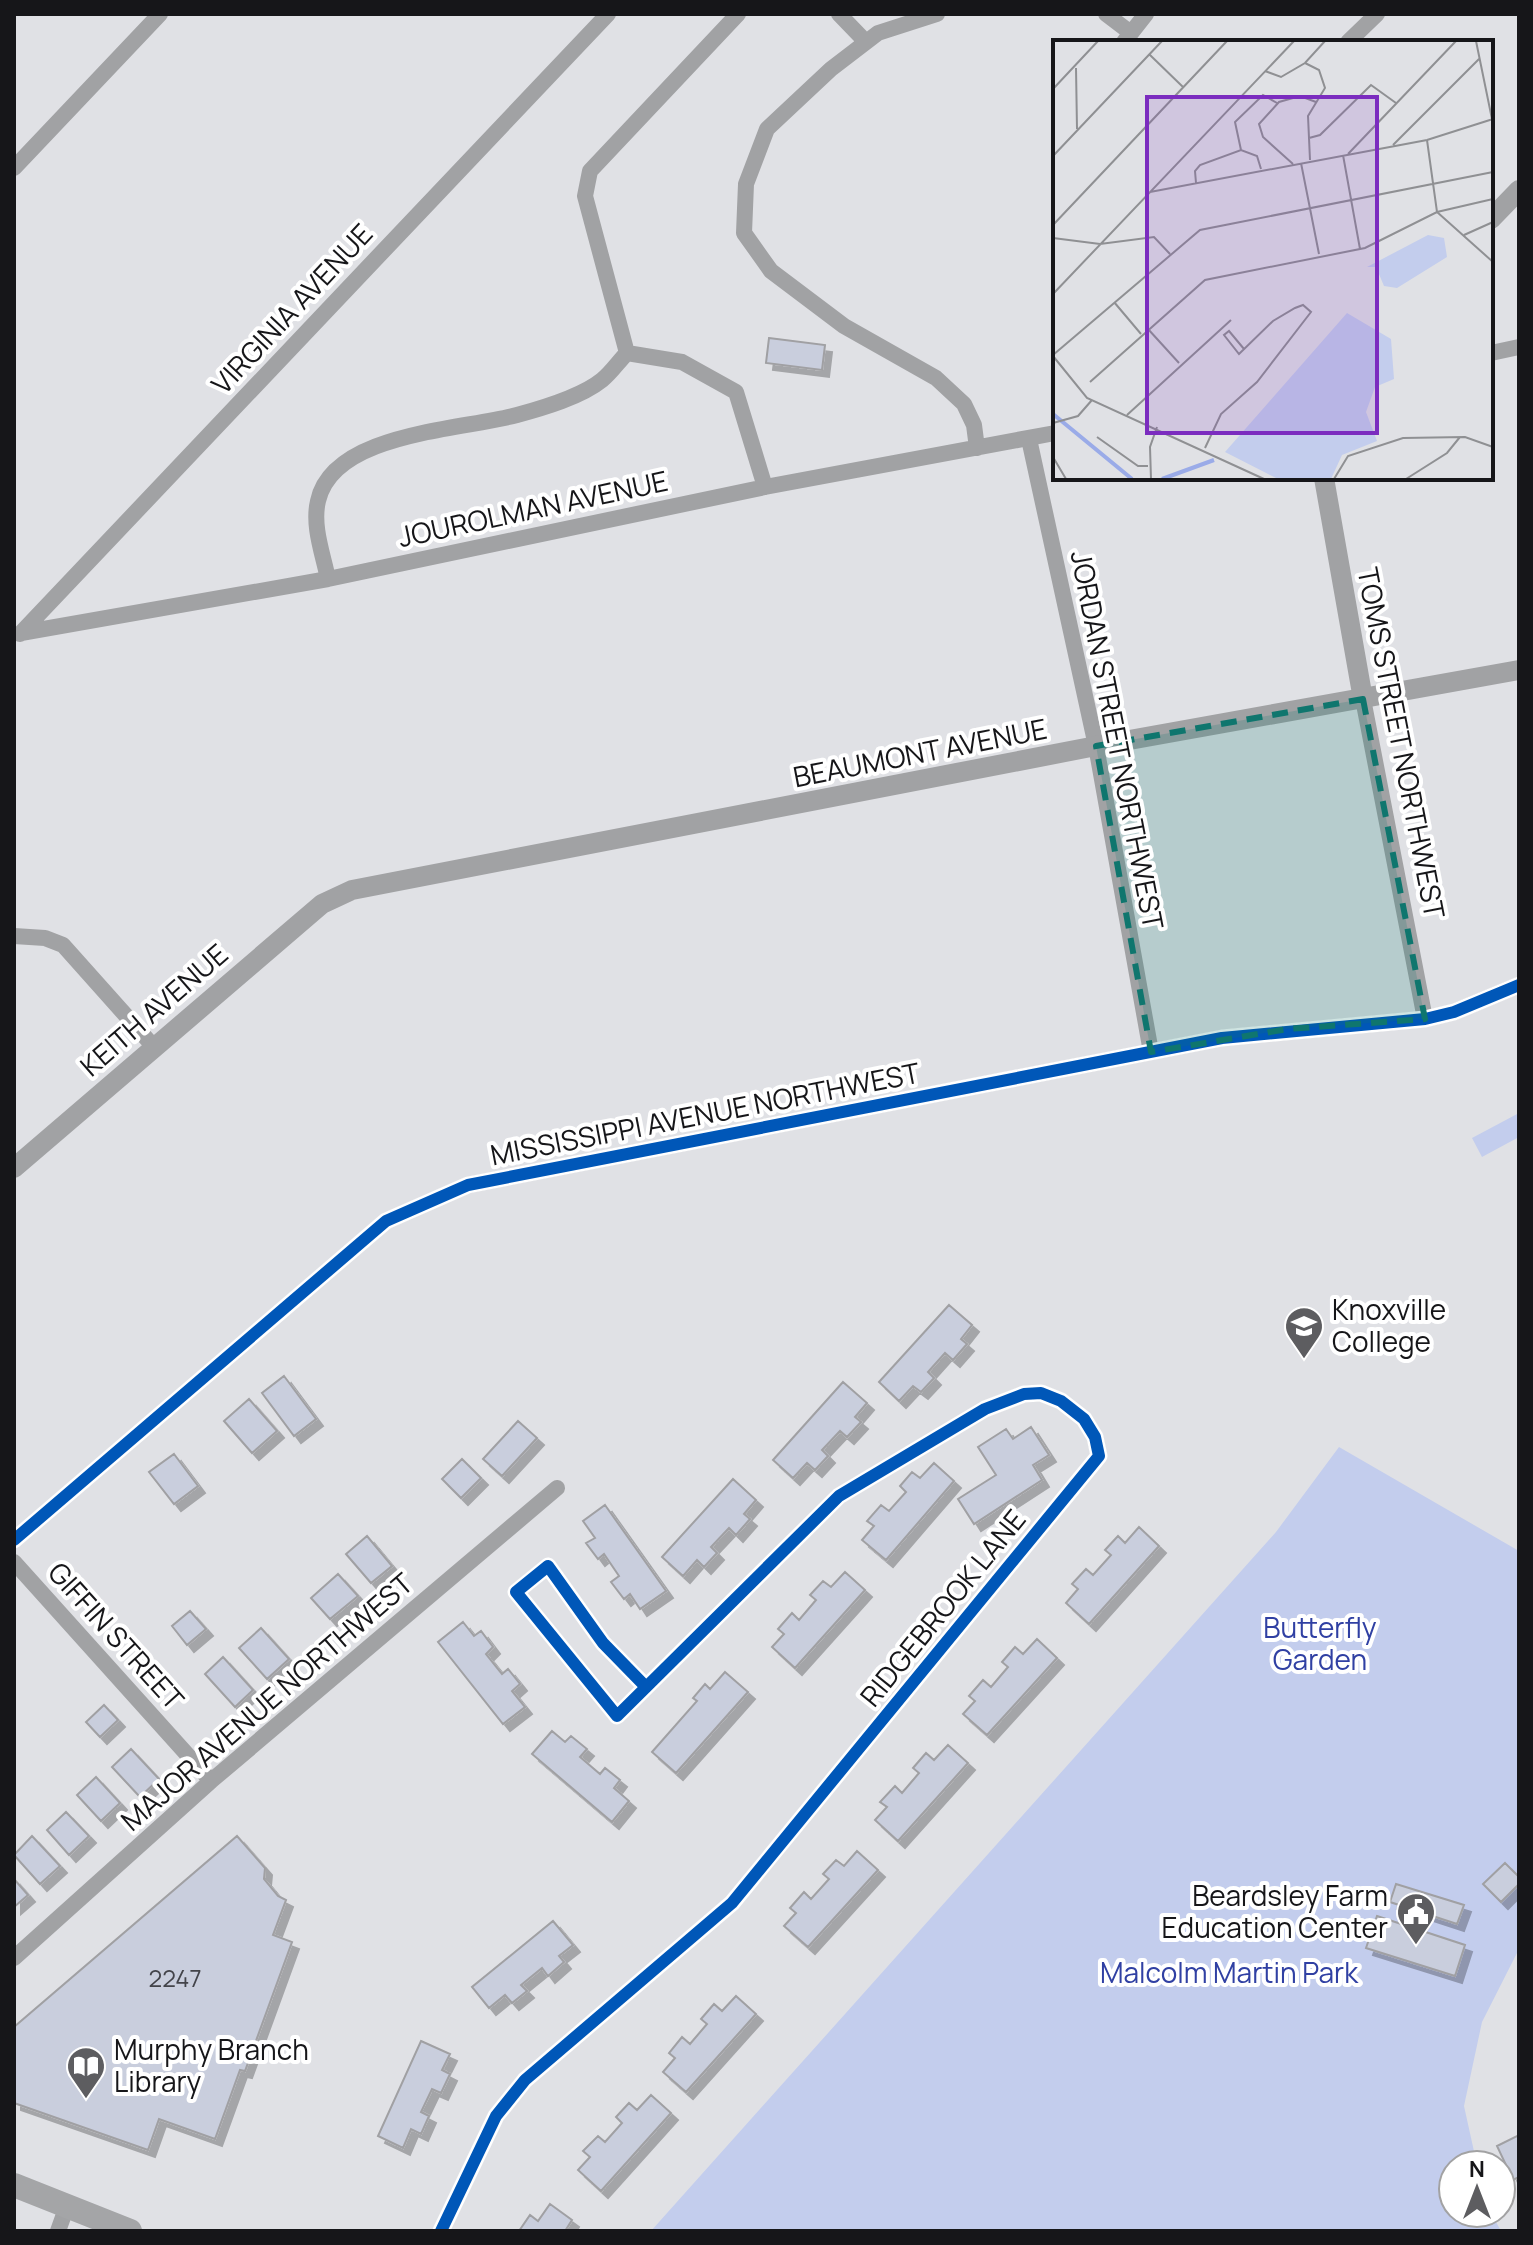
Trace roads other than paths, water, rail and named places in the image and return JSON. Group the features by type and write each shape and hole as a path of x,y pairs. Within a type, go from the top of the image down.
{"main road":[{"path":"14,2185 130,2231"}],"street":[{"path":"14,168 160,14"},
{"name":"VIRGINIA AVENUE","path":"18,637 608,14"},
{"path":"627,353 585,196 590,171 738,14"},
{"path":"839,14 866,42"},
{"path":"937,14 878,33 831,69 767,129 746,184 744,233 771,271 844,326 945,386 964,404 974,425 977,448"},
{"path":"1106,14 1127,38 1146,14"},
{"path":"1350,40 1377,14"},
{"path":"1493,217 1519,190"},
{"path":"1493,353 1519,347"},
{"path":"627,353 682,362 736,392 765,487"},
{"path":"328,579 315,519 318,497 331,477 356,454 398,439 518,415 602,381 627,353"},
{"name":"JOUROLMAN AVENUE","path":"18,637 328,579 765,487 1053,433"},
{"name":"JORDAN STREET NORTHWEST","path":"1029,439 1096,746 1151,1052"},
{"name":"TOMS STREET NORTHWEST","path":"1324,480 1425,1019"},
{"name":"BEAUMONT AVENUE","path":"333,898 352,890 1096,746 1519,670"},
{"name":"KEITH AVENUE","path":"14,1168 322,904 333,898"},
{"path":"14,936 45,938 63,945 154,1047"},
{"name":"MISSISSIPPI AVENUE NORTHWEST","path":"14,1540 386,1221 468,1185 1151,1052 1288,1029 1425,1019 1454,1012 1519,985"},
{"name":"RIDGEBROOK LANE","path":"441,2231 496,2116 525,2080 732,1903 1099,1456 1095,1437 1084,1419 1061,1401 1041,1393 1024,1394 985,1409 839,1496 617,1716 516,1592 548,1566 603,1643 646,1687"},
{"name":"MAJOR AVENUE NORTHWEST","path":"14,1958 211,1781 557,1488"},
{"name":"GIFFIN STREET","path":"14,1562 211,1781"},
{"path":"58,2231 67,2206"}],"place":[{"name":"Knoxville College","path":"1304,1360"},
{"name":"Beardsley Farm Education Center","path":"1416,1946"},
{"name":"Murphy Branch Library","path":"86,2100"}],"park label":[{"name":"Butterfly Garden","path":"1320,1644"},
{"name":"Malcolm Martin Park","path":"1229,1973"}]}
